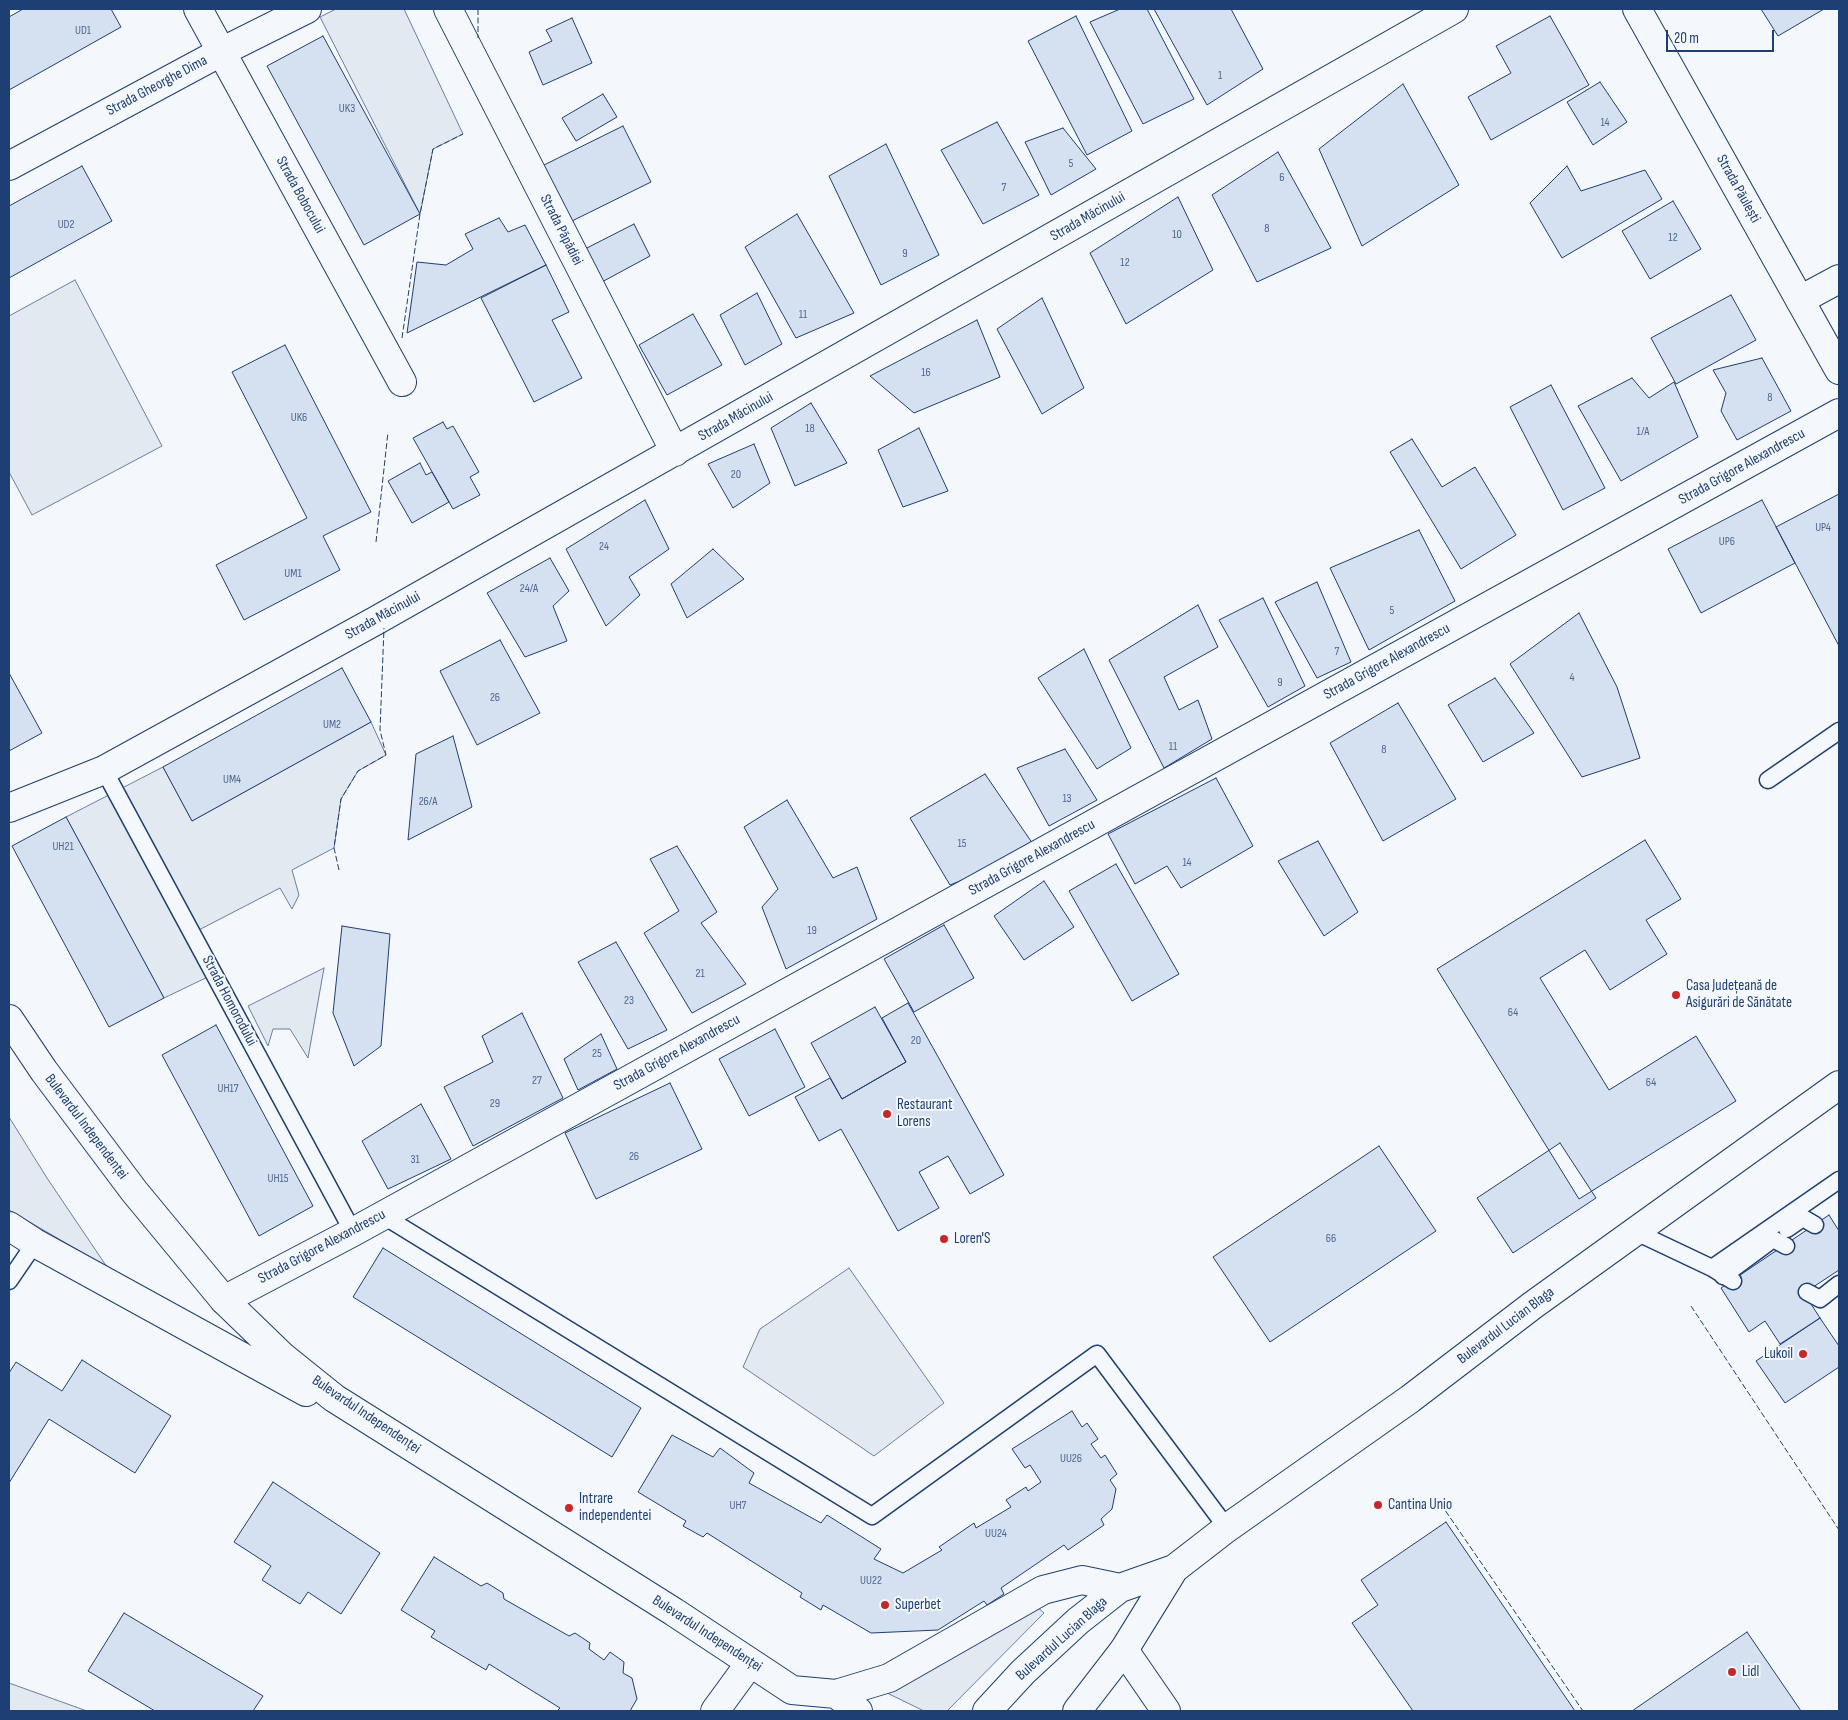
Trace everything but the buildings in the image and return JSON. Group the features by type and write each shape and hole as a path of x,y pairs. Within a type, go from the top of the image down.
{"street":[{"name":"Strada Bobocului","path":"198,9 402,382"},
{"name":"Strada Gheorghe Dima","path":"9,166 221,52 306,9"},
{"name":"Strada Păpădiei","path":"448,9 675,452"},
{"name":"Strada Măcinului","path":"9,808 104,770 675,452 1454,9"},
{"name":"Strada Păulești","path":"1637,9 1839,370"},
{"path":"1800,300 1839,279"},
{"name":"Strada Grigore Alexandrescu","path":"224,1300 353,1232 1839,413"},
{"name":"Bulevardul Independenței","path":"9,1019 44,1071 134,1191 224,1300 283,1357 334,1398 674,1612 750,1663 797,1701 836,1694"},
{"name":"Bulevardul Lucian Blaga","path":"987,1711 1023,1672 1078,1620 1120,1588 1174,1569 1227,1528 1410,1399 1533,1305 1839,1085"},
{"path":"9,1226 34,1243 456,1474"},
{"name":"Bulevardul Lucian Blaga","path":"1077,1711 1124,1650 1174,1569"},
{"path":"836,1694 888,1678 1043,1590 1082,1580 1120,1588"},
{"path":"1124,1650 1166,1711"},
{"path":"715,1711 750,1663"},
{"path":"836,1694 858,1711"}],"lane":[{"path":"1768,780 1839,731"},
{"name":"Strada Homorodului","path":"104,770 353,1232"},
{"path":"1723,1275 1839,1180"},
{"path":"382,1216 872,1516 1097,1354 1227,1528"},
{"path":"1723,1275 1749,1263 1780,1243 1803,1218 1815,1225"},
{"path":"1636,1232 1723,1275"},
{"path":"9,1281 34,1243"},
{"path":"1812,1298 1838,1277"}],"shaded area":[{"path":"336,9 404,9 463,134 433,149 420,214 320,17"},
{"path":"75,280 162,446 32,515 9,472 9,316"},
{"path":"371,722 386,755 358,771 341,799 334,848 292,870 299,895 292,909 280,888 193,933 214,974 164,998 66,817 163,767 192,821"},
{"path":"324,968 308,1058 290,1029 273,1029 268,1046 248,1006"},
{"path":"9,1117 47,1178 107,1267 9,1210"},
{"path":"849,1268 944,1403 874,1456 743,1367 760,1329"},
{"path":"1036,1606 1044,1613 947,1711 924,1711 883,1691"},
{"path":"9,1683 87,1711 9,1711"}],"fence":[{"path":"478,9 478,38"},
{"path":"402,338 420,214 433,149 463,134"},
{"path":"376,542 388,432"},
{"path":"339,870 334,848 341,799 358,771 386,755 380,730 384,628"},
{"path":"1691,1306 1839,1530"},
{"path":"1436,1497 1583,1711"}],"place":[{"name":"Casa Județeană de Asigurări de Sănătate","path":"1676,995"},
{"name":"Restaurant Lorens","path":"887,1114"},
{"name":"Loren'S","path":"944,1239"},
{"name":"Lukoil","path":"1803,1354"},
{"name":"Cantina Unio","path":"1378,1505"},
{"name":"Intrare independentei","path":"569,1508"},
{"name":"Superbet","path":"885,1605"},
{"name":"Lidl","path":"1732,1672"}]}
